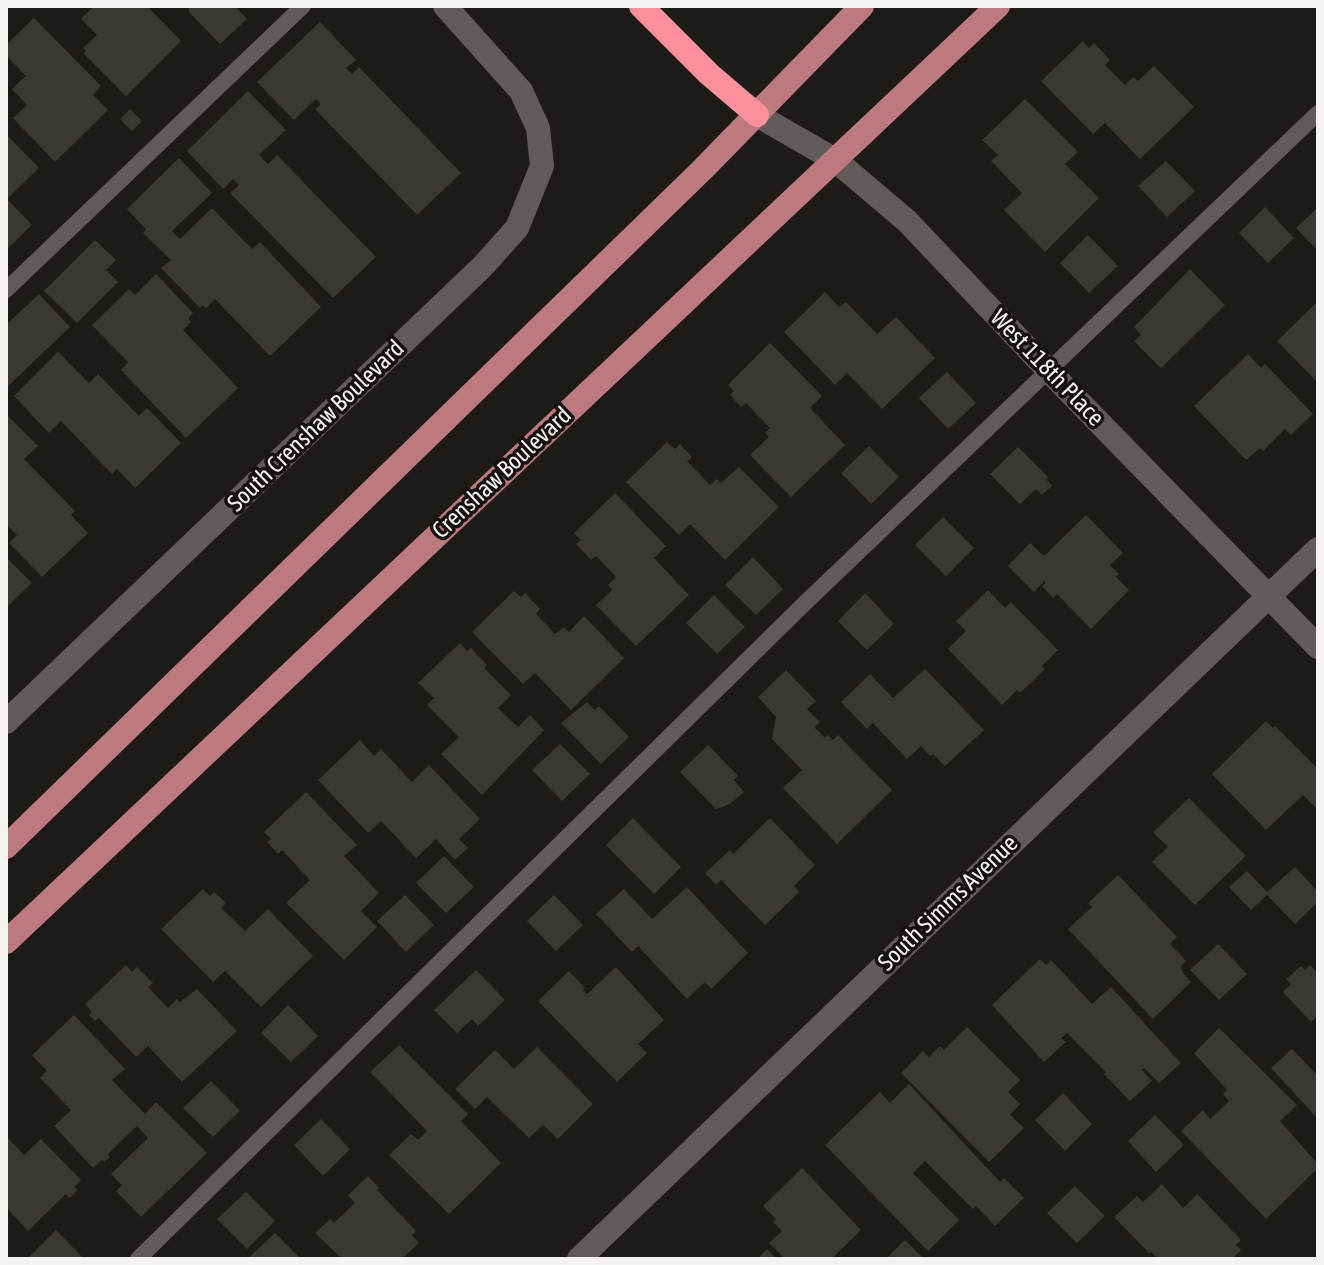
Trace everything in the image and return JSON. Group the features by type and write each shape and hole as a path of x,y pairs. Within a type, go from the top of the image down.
{"highway":[{"path":"641,6 709,74 757,115"}],"main road":[{"path":"6,847 757,115 862,6"},
{"name":"Crenshaw Boulevard","path":"6,942 998,6"}],"street":[{"name":"South Crenshaw Boulevard","path":"6,722 483,266 517,228 542,166 538,128 521,91 445,6"},
{"name":"West 118th Place","path":"757,115 835,160 907,221 1318,647"},
{"name":"South Simms Avenue","path":"579,1259 1318,549"}],"lane":[{"path":"6,290 303,6"},
{"path":"138,1259 805,603 1318,113"}],"building":[{"path":"94,6 147,6 181,41 126,96 84,54 86,51 83,48 97,35 81,19"},
{"path":"189,6 235,6 247,19 220,44 189,12"},
{"path":"34,18 101,86 93,95 108,110 55,162 13,118 27,105 12,89 26,76 6,55 6,45"},
{"path":"320,22 356,60 346,68 352,74 359,67 461,173 417,215 315,109 321,104 316,99 294,120 257,82"},
{"path":"1083,41 1089,48 1094,43 1110,60 1105,65 1125,85 1133,77 1138,81 1154,66 1194,107 1140,159 1105,123 1093,134 1041,81"},
{"path":"248,91 286,130 259,155 268,164 277,155 376,257 333,298 230,193 239,185 233,179 223,189 187,151"},
{"path":"1025,99 1078,152 1065,164 1099,198 1045,252 1004,210 1022,193 991,161 998,155 982,140"},
{"path":"130,109 142,121 132,131 120,119"},
{"path":"6,134 39,168 7,199 32,225 6,250"},
{"path":"179,158 212,193 172,231 180,239 212,208 252,249 260,242 321,307 270,356 215,299 206,308 203,305 200,308 161,268 171,260 143,233 146,229 127,209"},
{"path":"1166,161 1195,191 1167,217 1138,186"},
{"path":"1265,207 1294,238 1268,263 1239,233"},
{"path":"1318,207 1318,251 1296,228"},
{"path":"1088,235 1118,266 1089,293 1060,263"},
{"path":"95,240 116,260 106,270 118,282 77,323 44,291"},
{"path":"1190,269 1225,305 1161,368 1134,341 1141,335 1134,327"},
{"path":"156,274 193,313 188,318 191,322 183,330 238,388 186,438 121,370 128,362 92,325 129,289 135,295"},
{"path":"825,292 839,307 846,302 877,334 896,317 935,358 882,409 847,373 835,385 784,332"},
{"path":"39,294 70,327 6,388 6,325"},
{"path":"1318,301 1318,383 1277,341"},
{"path":"770,343 822,396 810,408 845,445 791,497 750,455 769,437 765,433 770,428 746,403 741,407 730,395 734,391 728,385"},
{"path":"58,352 89,383 98,374 139,416 147,408 181,443 135,488 117,469 112,474 61,421 49,433 14,396"},
{"path":"1248,354 1261,368 1265,364 1313,414 1291,435 1285,429 1263,451 1260,448 1246,460 1194,406"},
{"path":"947,372 976,403 948,429 919,398"},
{"path":"6,414 38,446 24,459 75,511 71,515 88,533 42,577 9,543 17,535 6,524"},
{"path":"667,442 675,449 680,444 692,457 687,461 710,485 717,479 721,483 739,467 779,507 725,560 690,524 679,535 626,482"},
{"path":"869,446 899,477 871,504 841,473"},
{"path":"1018,447 1048,477 1046,479 1052,486 1042,495 1036,489 1020,504 990,474"},
{"path":"615,493 666,546 654,558 689,595 636,646 596,605 612,590 608,585 616,577 596,556 591,560 576,544 581,540 574,533"},
{"path":"1086,515 1123,553 1110,565 1119,574 1116,577 1129,590 1091,629 1057,594 1053,598 1042,586 1046,583 1044,581 1034,592 1008,566 1030,543 1044,556"},
{"path":"943,517 974,548 946,576 915,545"},
{"path":"6,557 32,583 6,608"},
{"path":"753,557 783,589 756,615 725,585"},
{"path":"988,590 1005,608 1011,602 1058,650 1042,666 1045,669 1002,705 948,649 966,631 956,621"},
{"path":"514,591 521,597 525,593 540,609 536,614 555,634 564,627 569,632 584,616 624,658 571,710 535,673 523,684 472,632"},
{"path":"865,593 894,624 867,650 838,621"},
{"path":"714,595 745,627 717,654 686,623"},
{"path":"460,643 467,651 471,648 487,665 484,668 511,695 498,708 518,727 530,715 544,730 482,795 441,754 459,737 427,705 434,698 418,683"},
{"path":"925,669 984,730 945,766 921,746 907,759 873,723 867,729 841,702 870,674 893,698"},
{"path":"786,670 816,701 807,709 820,722 814,727 825,738 828,735 833,740 838,735 892,790 837,844 783,788 802,770 772,739 776,717 758,697"},
{"path":"587,702 595,710 599,706 629,737 601,764 561,723"},
{"path":"1266,721 1273,728 1275,726 1318,769 1318,810 1303,795 1266,830 1212,774"},
{"path":"360,740 374,756 381,749 412,782 429,765 480,819 459,839 468,848 455,860 436,839 416,858 381,821 368,833 318,780"},
{"path":"560,744 590,774 562,801 532,770"},
{"path":"708,745 738,776 734,780 744,792 730,804 716,809 680,772"},
{"path":"306,792 357,845 344,856 379,893 361,911 377,927 344,960 286,903 310,880 282,850 278,854 267,842 271,839 264,832"},
{"path":"1189,798 1246,856 1195,905 1152,862 1168,847 1153,832"},
{"path":"633,818 681,867 654,894 606,845"},
{"path":"770,818 815,865 794,886 799,892 765,925 721,880 716,885 705,873 730,850 733,854"},
{"path":"444,856 474,887 446,913 416,883"},
{"path":"1295,867 1318,892 1318,902 1295,924 1267,895 1251,910 1229,887 1247,871 1267,892"},
{"path":"1118,875 1177,937 1170,944 1186,961 1181,966 1191,982 1153,1019 1068,929 1092,907 1088,903"},
{"path":"687,887 748,953 711,989 705,982 687,999 638,946 632,952 596,914 624,889 652,919"},
{"path":"203,889 210,896 214,892 226,903 221,908 245,931 268,909 313,956 261,1007 225,971 213,982 161,929"},
{"path":"405,895 434,925 406,952 377,921"},
{"path":"554,895 583,925 556,951 527,921"},
{"path":"1218,944 1247,974 1219,1000 1190,970"},
{"path":"1040,959 1046,965 1051,960 1092,1004 1111,987 1181,1063 1159,1083 1144,1068 1142,1070 1152,1081 1130,1101 1067,1033 1061,1038 1066,1042 1044,1062 992,1005"},
{"path":"126,965 132,972 137,967 153,983 148,987 168,1008 177,999 180,1002 197,989 237,1031 182,1082 148,1046 136,1057 99,1018 95,1021 89,1015 92,1012 85,1004"},
{"path":"1310,965 1318,973 1318,1016 1311,1022 1283,992 1291,984 1286,979 1301,966 1305,970"},
{"path":"616,967 664,1020 638,1044 647,1053 617,1082 538,1001 569,971 587,994"},
{"path":"476,970 505,1000 478,1026 472,1019 457,1033 434,1010"},
{"path":"288,1005 318,1036 291,1062 261,1033"},
{"path":"74,1015 125,1069 112,1080 145,1114 156,1102 207,1153 141,1217 116,1191 122,1185 111,1174 148,1138 137,1126 108,1154 110,1157 93,1168 54,1126 71,1110 40,1078 47,1071 32,1055"},
{"path":"967,1027 1020,1080 1008,1092 1020,1104 1010,1115 1024,1128 989,1162 901,1073 923,1051 929,1057 940,1046 944,1050"},
{"path":"1219,1028 1297,1105 1280,1121 1318,1164 1318,1168 1266,1219 1181,1131 1203,1110 1210,1119 1229,1101 1223,1094 1227,1090 1194,1053"},
{"path":"399,1045 468,1114 461,1121 501,1163 449,1214 389,1155 411,1134 418,1140 427,1131 370,1072"},
{"path":"537,1047 593,1104 558,1139 543,1125 529,1138 487,1097 475,1109 455,1089 495,1050 514,1069"},
{"path":"1292,1049 1318,1076 1318,1119 1271,1068"},
{"path":"211,1081 240,1111 213,1137 183,1108"},
{"path":"909,1084 1000,1182 1004,1178 1024,1198 995,1226 976,1206 973,1209 925,1161 913,1173 959,1220 928,1251 825,1145 880,1092 890,1103"},
{"path":"1063,1093 1092,1124 1065,1151 1035,1120"},
{"path":"1155,1115 1184,1145 1156,1172 1128,1141"},
{"path":"321,1119 350,1149 323,1176 294,1145"},
{"path":"6,1136 24,1155 41,1139 81,1180 74,1187 78,1190 69,1198 66,1194 28,1231 6,1207"},
{"path":"802,1168 861,1230 831,1259 785,1259 769,1243 782,1231 773,1222 776,1219 763,1206"},
{"path":"368,1176 379,1188 377,1190 416,1231 412,1235 419,1243 402,1259 342,1259 315,1233 330,1219 334,1223 355,1203 348,1195"},
{"path":"1162,1184 1183,1208 1197,1194 1241,1240 1236,1245 1241,1250 1232,1259 1158,1259 1149,1253 1114,1217 1137,1196 1143,1202"},
{"path":"1075,1186 1105,1216 1077,1243 1047,1213"},
{"path":"246,1192 275,1221 247,1249 217,1219"},
{"path":"56,1230 84,1259 30,1259"},
{"path":"275,1233 301,1259 247,1259"},
{"path":"905,1240 924,1259 886,1259"},
{"path":"767,1249 777,1259 757,1259"}]}
